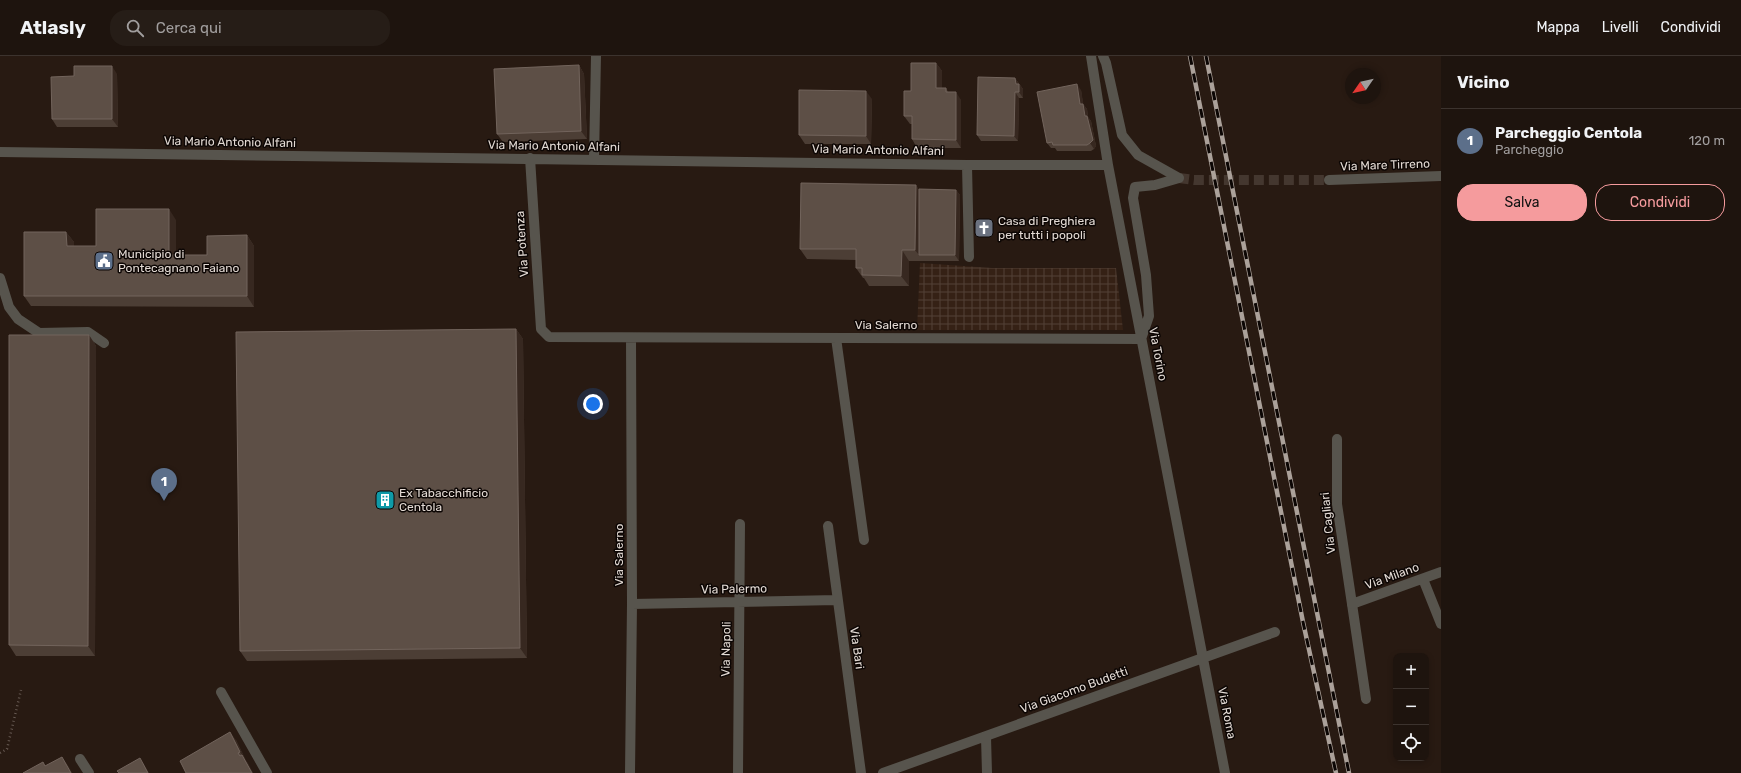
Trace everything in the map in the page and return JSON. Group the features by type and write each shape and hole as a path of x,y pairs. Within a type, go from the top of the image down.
{"street":[{"path":"594,159 596,56"},
{"name":"Via Torino","path":"1091,56 1108,165 1204,657"},
{"path":"1103,56 1106,63 1122,135 1138,155 1179,178 1155,185 1135,187 1133,198 1146,275 1149,316 1141,339"},
{"name":"Via Mario Antonio Alfani","path":"0,152 967,165 1108,165"},
{"name":"Via Potenza","path":"530,158 541,329"},
{"path":"967,165 969,257"},
{"name":"Via Mare Tirreno","path":"1330,180 1441,176"},
{"path":"0,278 9,307 18,319 39,333 88,332 104,343"},
{"name":"Via Salerno","path":"541,329 549,337 1141,339"},
{"name":"Via Salerno","path":"630,773 632,604 631,338"},
{"path":"836,338 864,540"},
{"name":"Via Cagliari","path":"1337,439 1337,504 1366,699"},
{"name":"Via Napoli","path":"738,773 740,524"},
{"name":"Via Bari","path":"828,526 861,773"},
{"name":"Via Milano","path":"1352,604 1441,572"},
{"path":"1423,579 1441,624"},
{"name":"Via Palermo","path":"632,604 837,600"},
{"name":"Via Giacomo Budetti","path":"883,773 1275,632"},
{"name":"Via Roma","path":"1204,657 1226,773"},
{"path":"221,692 266,773"},
{"path":"986,737 987,773"},
{"path":"80,758 89,773"}],"path":[{"path":"0,753 7,749 21,690"}],"shaded area":[{"path":"920,263 992,268 1116,268 1123,330 917,330"}],"building":[{"path":"911,63 936,63 936,88 946,88 946,92 956,92 956,140 912,139 912,116 904,116 904,91 911,91"},
{"path":"579,65 581,131 497,134 494,69"},
{"path":"74,66 112,66 112,119 52,119 51,77 74,76"},
{"path":"978,77 1015,78 1016,84 1019,84 1019,92 1015,92 1014,136 977,135"},
{"path":"1077,84 1080,104 1083,104 1085,116 1087,116 1093,140 1087,145 1053,145 1052,142 1047,143 1037,92"},
{"path":"799,90 866,91 866,136 799,135"},
{"path":"801,183 916,185 915,250 902,250 901,276 862,275 862,268 856,268 856,249 800,249"},
{"path":"919,189 956,190 955,255 919,255"},
{"name":"Municipio di Pontecagnano Faiano","path":"96,209 169,209 169,255 207,255 207,236 247,235 247,296 24,296 24,232 66,232 67,246 96,246"},
{"name":"Ex Tabacchificio Centola","path":"516,329 520,648 240,651 236,332"},
{"path":"9,335 89,335 88,646 9,645"},
{"path":"230,732 240,752 238,753 240,756 242,755 252,773 186,773 180,761"},
{"path":"62,757 71,773 23,773 43,762 45,766"},
{"path":"140,758 148,773 119,773 117,771"}],"tunnel":[{"path":"1179,178 1194,180 1329,180"}],"railway":[{"path":"1190,56 1303,622 1336,773"},
{"path":"1206,56 1349,773"}],"place":[{"name":"Casa di Preghiera per tutti i popoli","path":"984,228"},
{"name":"Municipio di Pontecagnano Faiano","path":"104,261"},
{"name":"Ex Tabacchificio Centola","path":"385,500"},
{"name":"Parcheggio Centola","path":"164,501"}]}
